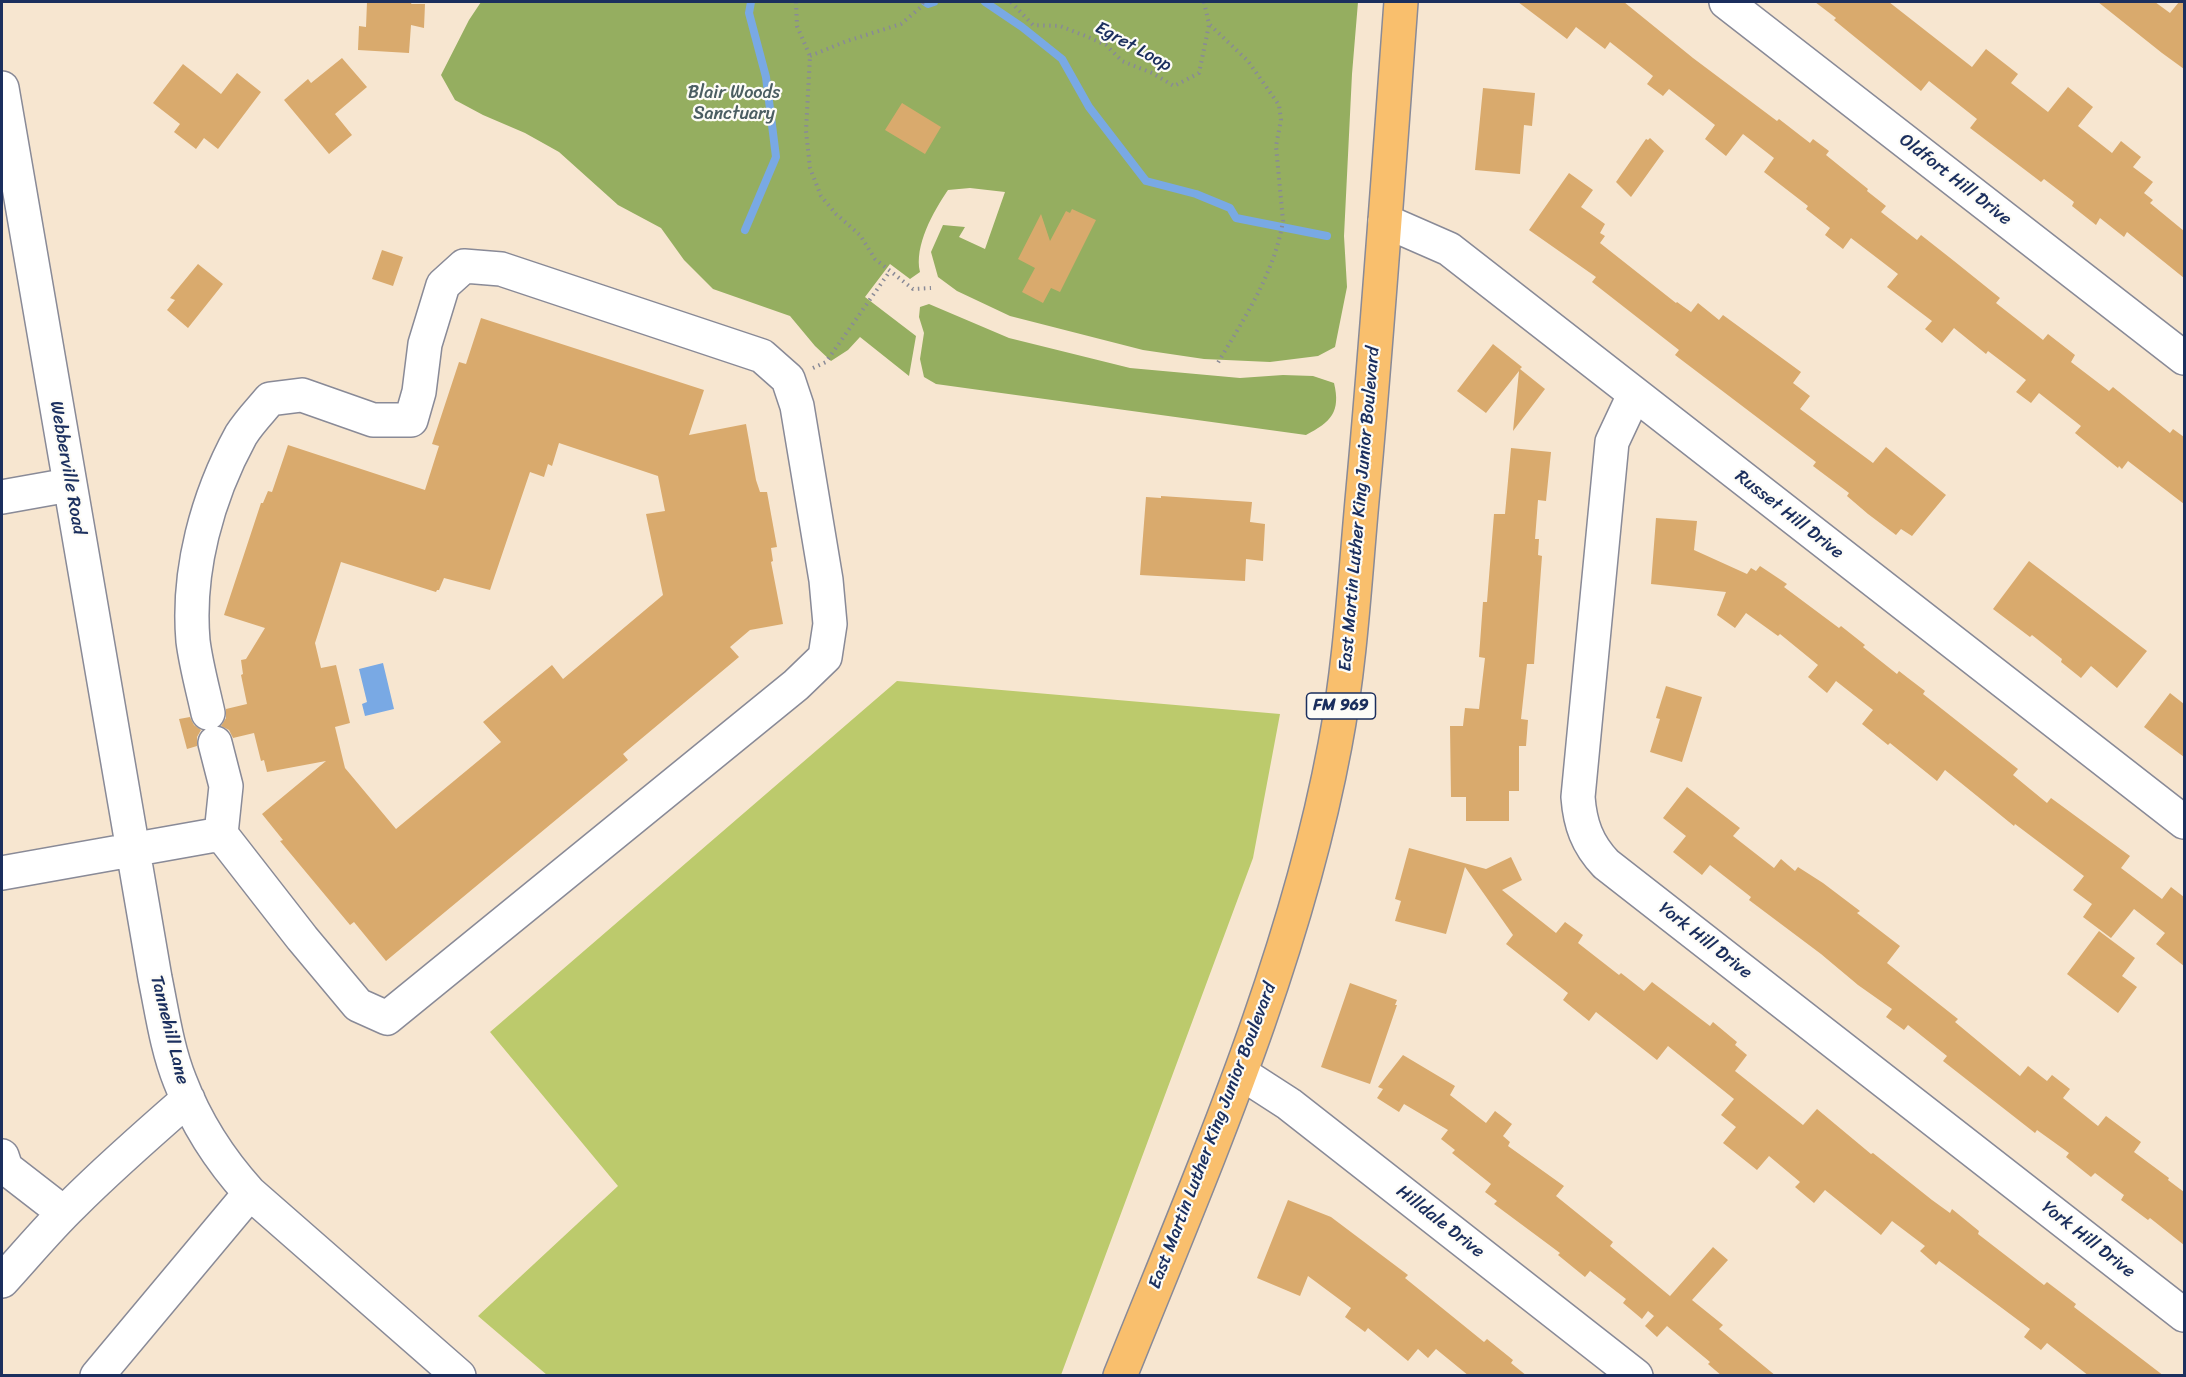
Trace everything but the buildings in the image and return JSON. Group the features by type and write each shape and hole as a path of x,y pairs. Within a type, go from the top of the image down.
{"main road":[{"name":"East Martin Luther King Junior Boulevard","path":"1119,1376 1241,1073 1278,968 1310,857 1336,743 1350,639 1401,2"}],"street":[{"name":"Oldfort Hill Drive","path":"1726,2 2184,358"},
{"name":"Webberville Road","path":"2,88 133,849"},
{"name":"Russet Hill Drive","path":"1385,221 1449,249 2184,822"},
{"path":"464,266 501,269 706,336 762,356 788,380 797,406 826,580 830,624 825,657 796,685 387,1018 358,1005 302,938 221,834 226,786 211,728 194,642 193,591 200,540 220,483 242,434 270,399 302,395 373,420 411,420 419,392 425,344 442,285 464,266"},
{"name":"York Hill Drive","path":"1634,395 1612,442 1578,797 1580,818 1587,838 1606,864 2184,1315"},
{"path":"2,497 69,485"},
{"path":"2,873 221,834"},
{"name":"Tannehill Lane","path":"133,849 155,978 167,1033 179,1080 200,1125 228,1168 250,1193 459,1376"},
{"name":"Hilldale Drive","path":"1241,1073 1289,1104 1636,1376"},
{"path":"2,1281 64,1213 116,1162 188,1099"},
{"path":"2,1156 6,1168 64,1213"},
{"path":"98,1376 250,1193"}],"path":[{"path":"796,2 797,26 810,56 806,131 810,168 821,196 836,214 860,235 876,259 890,271 913,289 932,288"},
{"name":"Egret Loop","path":"1011,2 1033,25 1060,26 1088,37 1106,45 1122,61 1152,73 1174,86 1199,74 1209,24"},
{"path":"1204,2 1209,24 1248,61 1279,105 1281,120 1276,146 1283,221 1258,296 1216,366"},
{"path":"810,56 846,41 901,24 922,4"},
{"path":"788,380 826,362 890,271"}],"green space":[{"name":"Blair Woods Sanctuary","path":"481,2 1358,2 1344,236 1347,287 1335,347 1318,356 1270,362 1204,359 1143,350 1010,316 957,291 938,277 931,252 943,225 965,227 959,237 985,249 1005,192 970,188 948,190 936,208 922,240 920,272 910,279 890,264 865,297 916,336 909,376 860,337 848,350 831,361 790,316 713,289 684,260 661,228 618,205 559,152 455,100 441,75 469,20"},
{"path":"929,304 1009,338 1130,368 1240,378 1283,375 1313,376 1334,383 1335,409 1328,420 1306,435 936,384 924,377 920,359 924,333 919,317 920,307"},
{"path":"897,681 1280,714 1253,858 1061,1375 547,1375 478,1316 618,1186 490,1032"}],"water":[{"path":"383,663 394,709 365,716 362,704 367,702 359,669"}],"waterway":[{"path":"745,230 776,157 766,77 749,13 751,2"},
{"path":"925,2 928,4 934,2"},
{"path":"985,2 1022,27 1062,59 1089,107 1146,181 1196,194 1230,208 1236,218 1327,236"}]}
